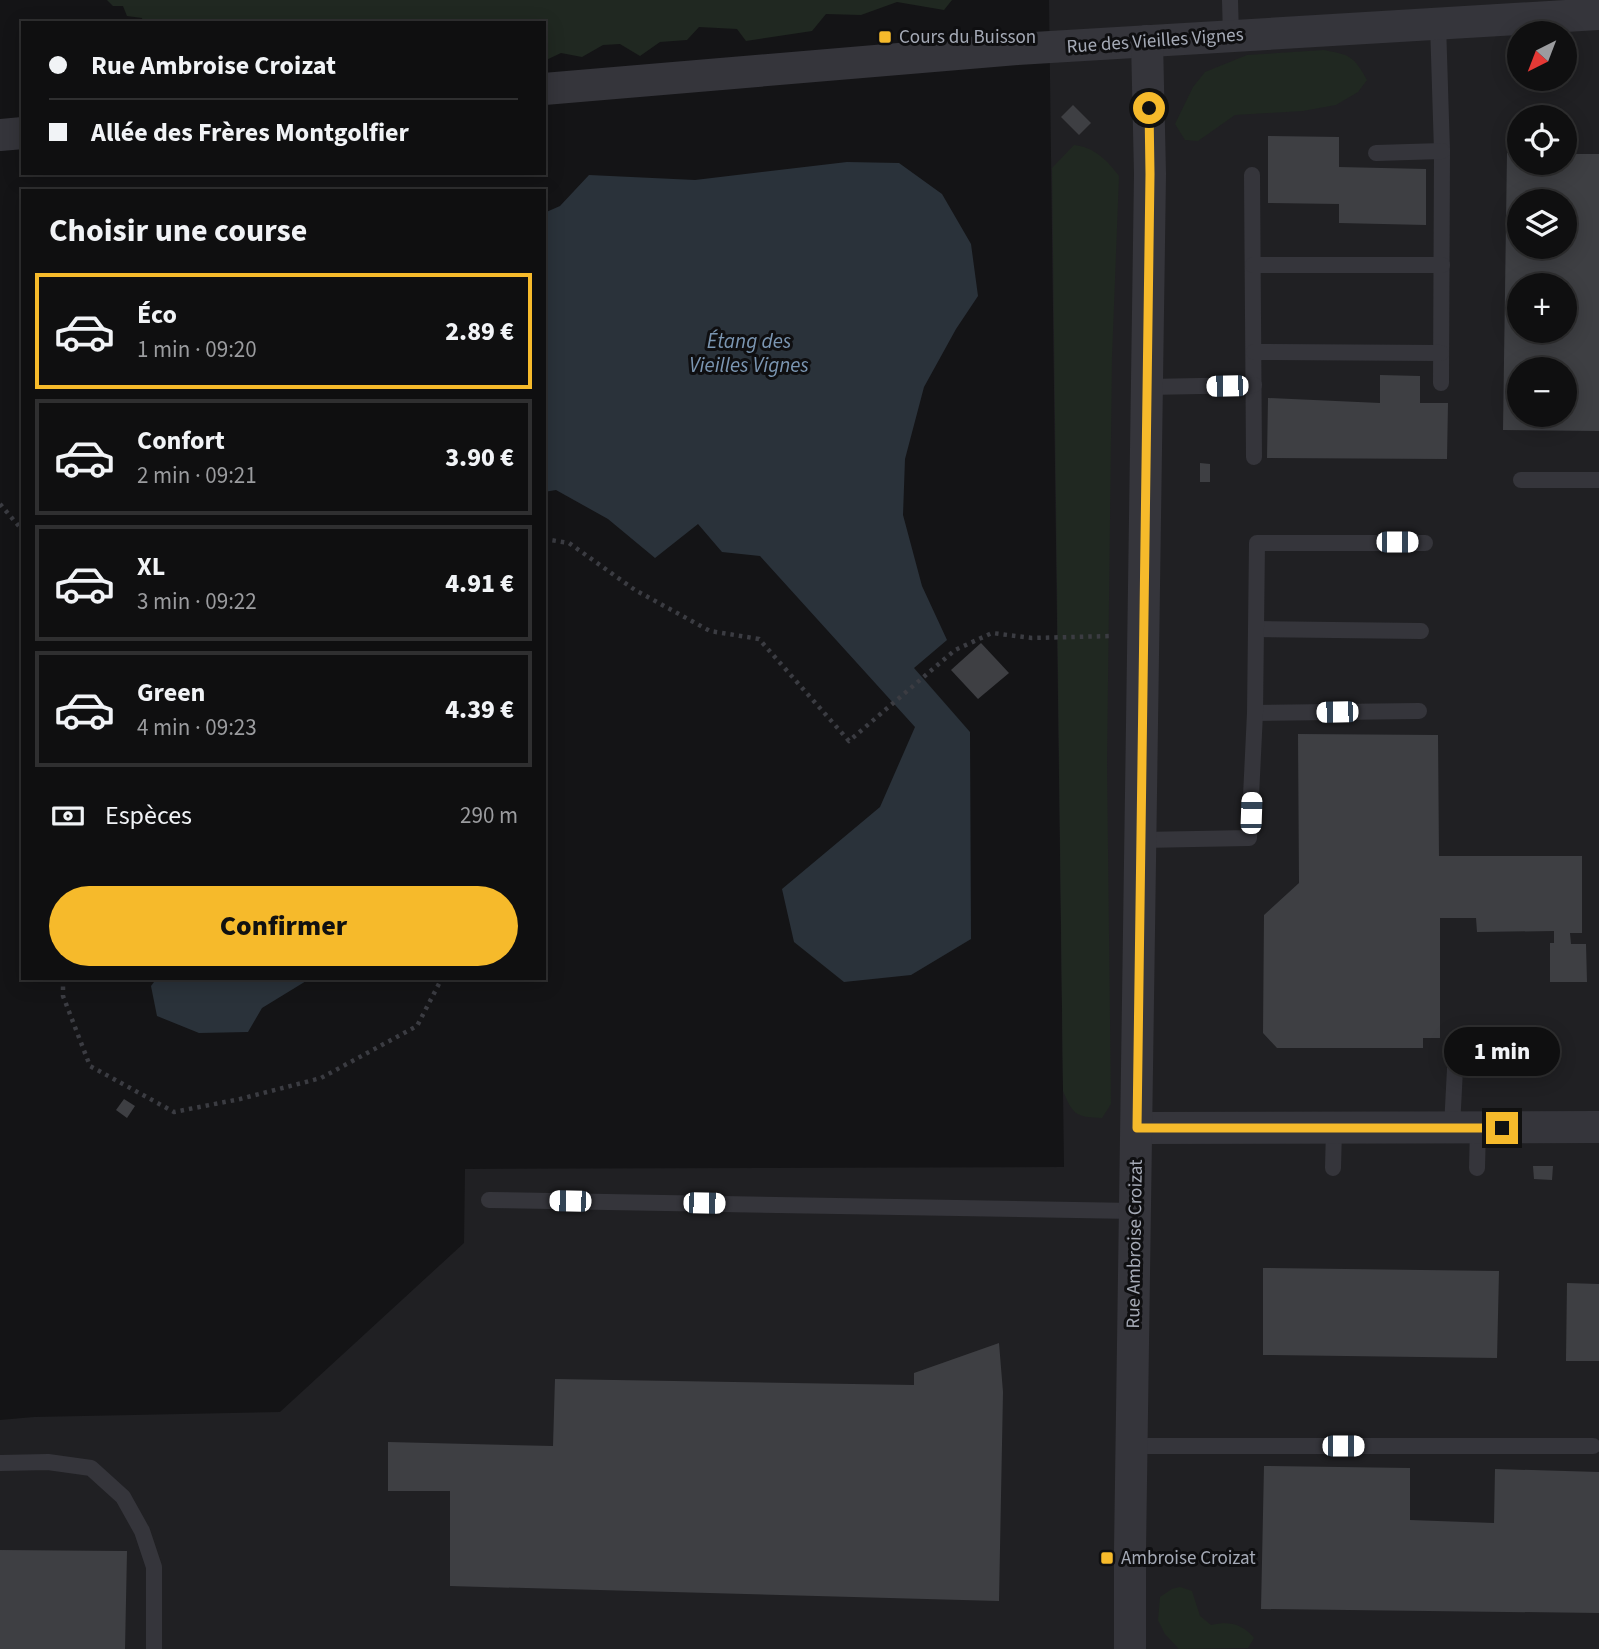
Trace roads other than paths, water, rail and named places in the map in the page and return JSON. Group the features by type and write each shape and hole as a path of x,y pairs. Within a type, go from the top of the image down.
{"street":[{"name":"Rue des Vieilles Vignes","path":"546,89 886,60 1438,24 1591,10"},
{"name":"Rue Ambroise Croizat","path":"1130,1649 1150,174 1147,41"},
{"path":"0,135 21,133"},
{"path":"1137,1128 1599,1127"}],"lane":[{"path":"1230,0 1231,36"},
{"path":"1438,24 1442,151 1441,383"},
{"path":"1377,153 1442,151"},
{"path":"1252,175 1254,457"},
{"path":"1253,265 1442,265"},
{"path":"1254,352 1441,352"},
{"path":"1147,387 1254,385"},
{"path":"1521,480 1599,480"},
{"path":"1141,840 1250,838 1257,542 1424,542"},
{"path":"1256,629 1420,631"},
{"path":"1255,713 1419,711"},
{"path":"1455,1069 1465,1127 1477,1168"},
{"path":"1333,1168 1334,1128"},
{"path":"489,1200 1135,1211"},
{"path":"1132,1446 1592,1446"},
{"path":"0,1463 48,1462 91,1468 123,1497 142,1531 154,1567 154,1649"}],"water":[{"name":"Étang des Vieilles Vignes","path":"847,162 899,163 942,194 971,244 978,296 924,387 905,459 903,515 922,586 947,640 914,668 970,732 971,939 911,975 844,982 794,942 782,889 880,807 915,727 760,556 722,552 698,524 655,558 608,519 556,490 546,492 546,212 560,206 589,175 695,180"},
{"path":"156,980 308,980 262,1008 248,1032 199,1033 157,1016 151,986"}],"place":[{"name":"Cours du Buisson","path":"885,37"},
{"name":"Ambroise Croizat","path":"1107,1558"}]}
